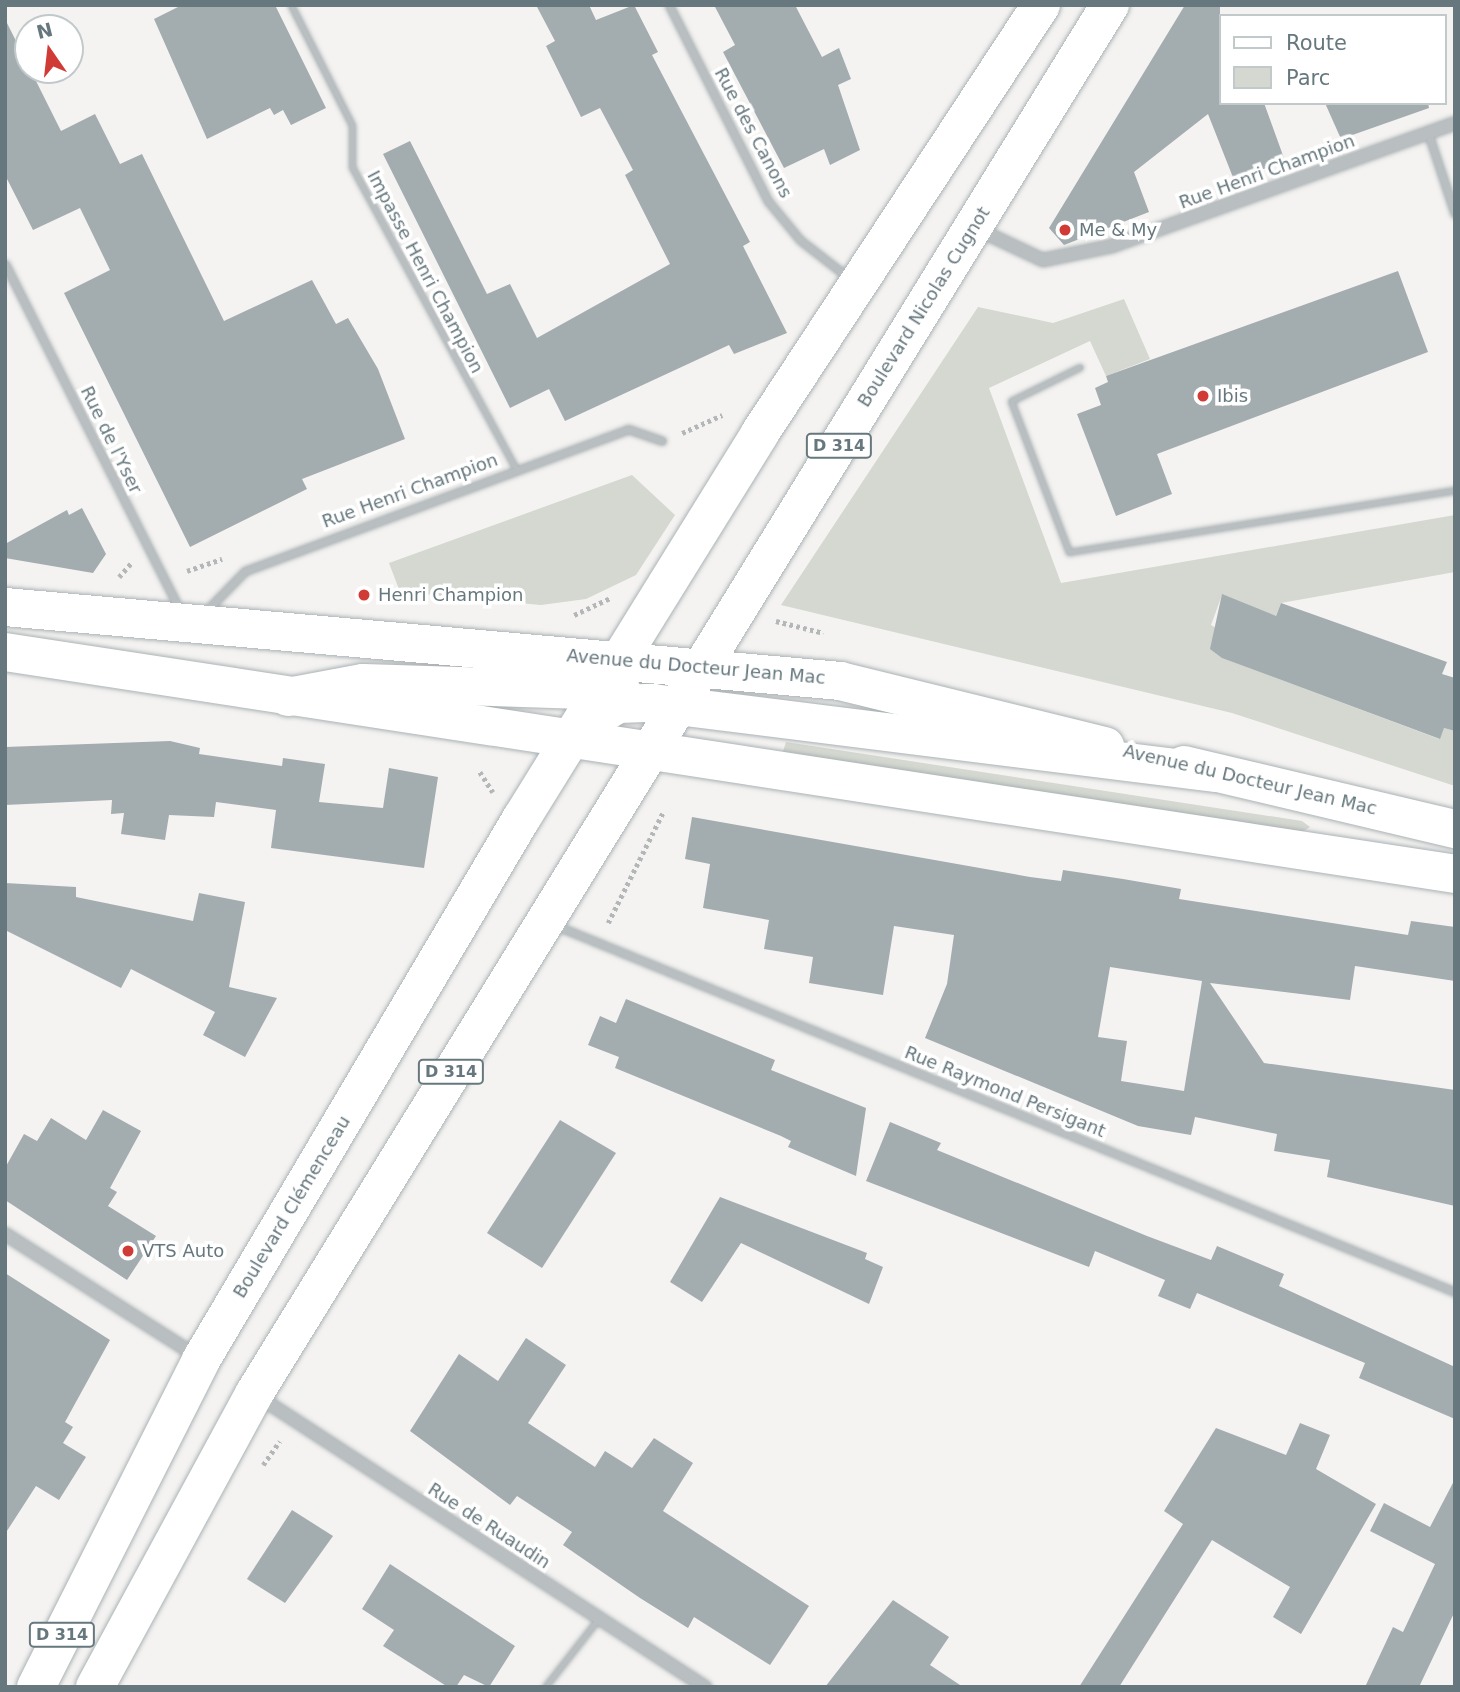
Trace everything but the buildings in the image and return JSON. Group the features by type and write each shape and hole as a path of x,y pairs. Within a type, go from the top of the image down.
{"main road":[{"name":"D 314","path":"570,739 760,433 860,288 1041,5"},
{"name":"Boulevard Nicolas Cugnot","path":"648,751 1110,5"},
{"name":"Avenue du Docteur Jean Mac","path":"5,607 191,628 621,658 840,681 1455,829"},
{"path":"5,652 1455,873"},
{"path":"288,697 363,683 599,693 680,681 702,667"},
{"path":"570,739 600,711 618,704 678,705 1215,772"},
{"name":"Boulevard Clémenceau","path":"36,1687 201,1360 570,739"},
{"name":"D 314","path":"95,1687 254,1394 648,751"}],"street":[{"name":"Rue des Canons","path":"669,5 768,201 800,240 860,288"},
{"name":"Rue Henri Champion","path":"974,227 1043,260 1112,246 1455,123"},
{"path":"1428,133 1455,214"},
{"name":"Rue de l'Yser","path":"5,264 191,628"},
{"name":"Rue Henri Champion","path":"191,628 246,571 628,429 662,441"},
{"name":"Rue Raymond Persigant","path":"543,921 1455,1292"},
{"path":"5,1234 201,1360"},
{"name":"Rue de Ruaudin","path":"254,1394 705,1687"}],"lane":[{"name":"Impasse Henri Champion","path":"291,5 352,125 352,167 517,471"},
{"path":"1080,367 1011,401 1069,552 1455,490"},
{"path":"545,1687 599,1618"}],"path":[{"path":"772,621 824,633"},
{"path":"598,943 670,797"}],"green space":[{"path":"1124,299 1150,359 1106,376 1090,341 989,388 1061,583 1455,515 1455,572 1281,603 1274,620 1222,595 1211,625 1218,629 1223,658 1439,739 1444,728 1455,731 1455,786 1232,713 781,605 978,307 1053,323"},
{"path":"632,475 675,515 636,575 586,599 541,605 400,592 389,563"},
{"path":"786,742 1302,821 1310,827 1299,834 782,755"}],"place":[{"name":"Me & My","path":"1065,230"},
{"name":"Ibis","path":"1203,396"},
{"name":"Henri Champion","path":"364,595"},
{"name":"VTS Auto","path":"128,1251"}]}
